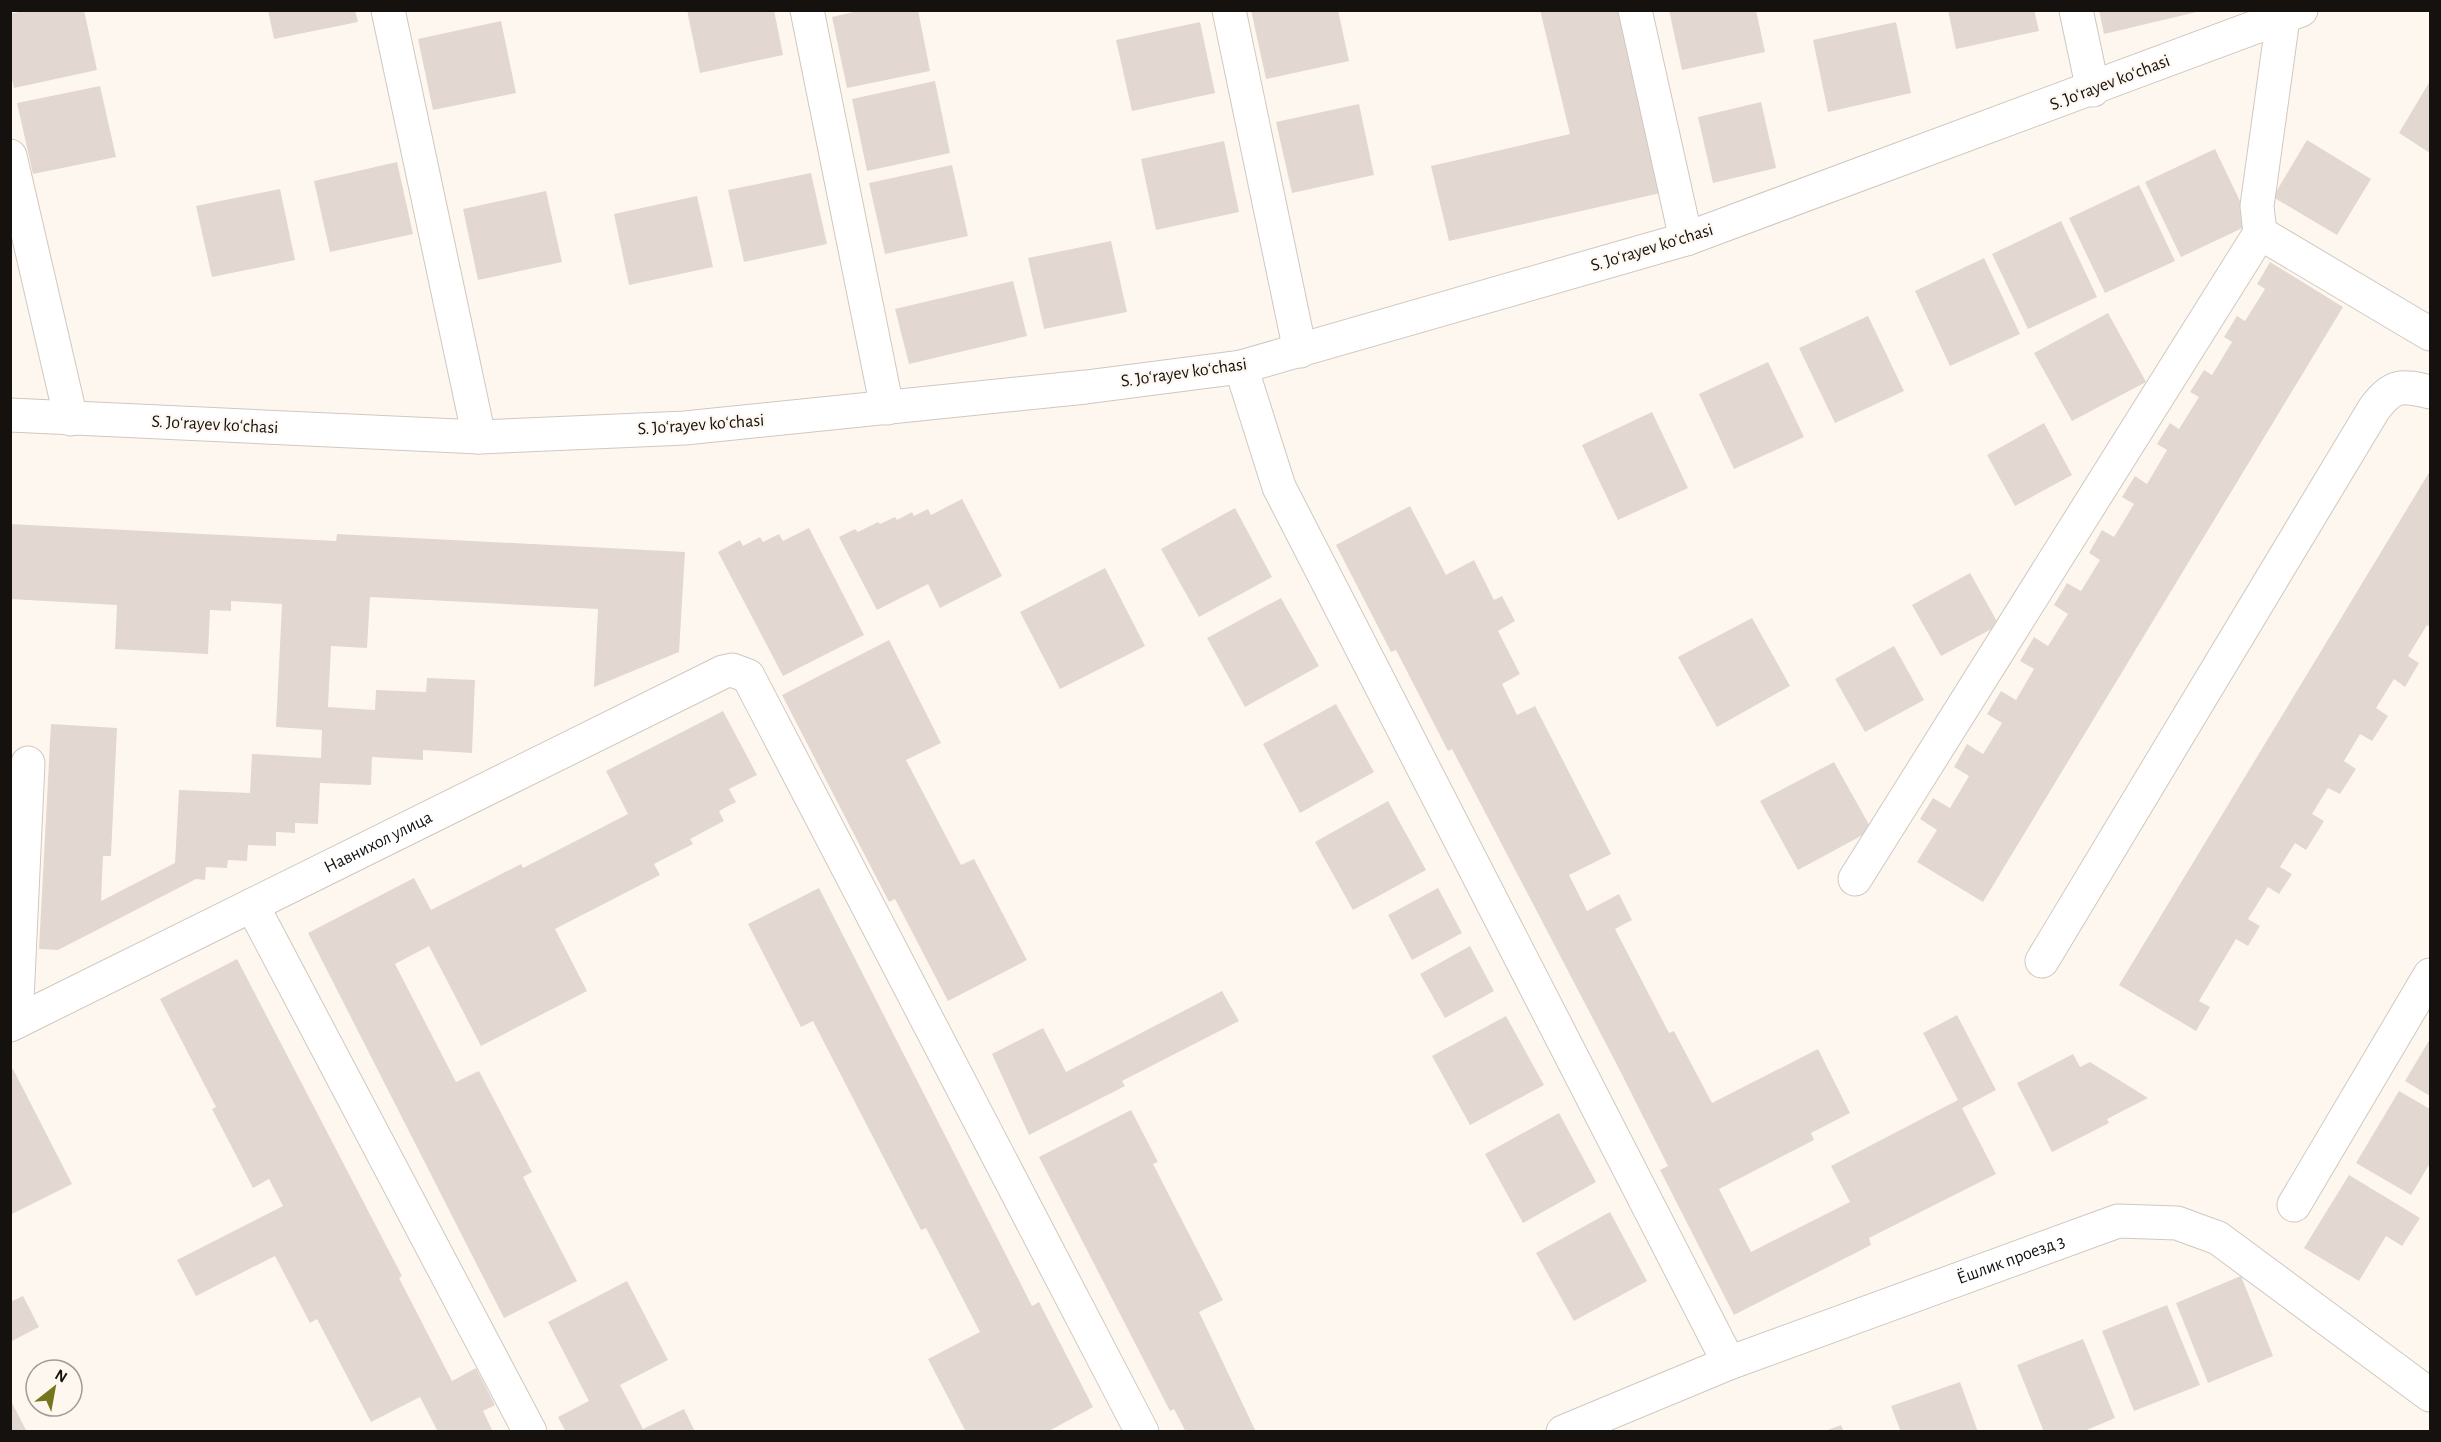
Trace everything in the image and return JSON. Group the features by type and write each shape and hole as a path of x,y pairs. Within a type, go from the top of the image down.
{"street":[{"path":"388,10 479,437"},
{"path":"807,10 887,408"},
{"path":"1229,10 1300,351"},
{"path":"1635,10 1686,239"},
{"path":"2076,10 2094,90"},
{"path":"1855,879 2260,233 2257,206 2292,14"},
{"name":"S. Joʻrayev koʻchasi","path":"10,416 479,437 685,428 887,408 1241,367 1686,239 2094,90 2292,14"},
{"path":"10,156 71,418"},
{"path":"2260,233 2430,334"},
{"path":"1241,367 1279,487 1729,1363"},
{"path":"2042,961 2374,410 2387,392 2406,386 2430,392"},
{"name":"Навнихол улица","path":"14,1024 723,672 732,670 748,676 1142,1431"},
{"path":"14,1024 28,763"},
{"path":"252,905 530,1431"},
{"path":"2294,1205 2430,975"},
{"name":"Ёшлик проезд 3","path":"1563,1431 1729,1363 2118,1221 2177,1222 2218,1238 2430,1395"}],"building":[{"path":"28,10 84,10 97,70 14,88 10,72 10,14"},
{"path":"268,10 355,10 358,22 274,39"},
{"path":"687,10 774,10 783,55 700,73"},
{"path":"862,10 918,10 930,71 847,88 832,17"},
{"path":"1251,10 1338,10 1349,61 1266,79"},
{"path":"1540,10 1622,10 1665,192 1449,241 1431,166 1570,134"},
{"path":"1669,10 1756,10 1765,52 1682,70"},
{"path":"1948,10 2034,10 2039,31 1956,49"},
{"path":"2099,10 2201,10 2201,11 2104,34"},
{"path":"501,21 516,93 433,110 418,39"},
{"path":"1200,22 1215,93 1132,111 1116,40"},
{"path":"1896,22 1911,93 1828,112 1813,40"},
{"path":"935,81 950,153 867,171 852,99"},
{"path":"2430,81 2430,153 2399,133"},
{"path":"100,86 116,157 33,174 17,103"},
{"path":"1761,102 1776,168 1713,183 1698,117"},
{"path":"1359,104 1374,175 1292,193 1276,122"},
{"path":"2307,140 2371,179 2337,235 2273,197"},
{"path":"1224,141 1239,212 1156,230 1141,159"},
{"path":"2215,149 2251,224 2181,257 2145,182"},
{"path":"397,162 413,234 330,252 314,181"},
{"path":"952,165 968,236 885,254 869,183"},
{"path":"811,173 827,244 744,262 728,190"},
{"path":"2139,185 2175,261 2105,293 2069,218"},
{"path":"280,189 295,260 212,277 196,206"},
{"path":"546,191 562,262 478,280 463,209"},
{"path":"697,196 713,267 629,285 614,214"},
{"path":"2061,221 2097,297 2028,329 1992,254"},
{"path":"1111,241 1127,312 1044,329 1028,258"},
{"path":"1984,258 2020,334 1950,366 1915,291"},
{"path":"2270,262 2343,307 1983,902 1917,862 1937,830 1920,819 1933,798 1950,808 1969,776 1954,767 1967,744 1983,754 2002,723 1987,714 2001,691 2016,700 2034,669 2020,661 2034,637 2048,646 2068,614 2054,605 2067,583 2081,591 2100,560 2089,553 2102,530 2114,537 2134,504 2122,497 2135,476 2147,484 2167,450 2157,444 2170,423 2179,429 2199,397 2190,392 2204,370 2212,375 2232,342 2224,337 2237,316 2245,321 2265,289 2257,284"},
{"path":"1013,281 1027,336 909,364 895,309"},
{"path":"2108,313 2146,382 2072,421 2034,353"},
{"path":"1868,316 1904,391 1835,423 1799,348"},
{"path":"1768,362 1804,437 1734,469 1699,394"},
{"path":"1652,412 1688,488 1618,520 1582,445"},
{"path":"2044,423 2072,475 2015,506 1987,455"},
{"path":"2430,471 2430,627 2427,625 2408,656 2419,663 2405,687 2394,679 2376,708 2388,716 2372,741 2360,734 2344,761 2356,769 2340,794 2328,788 2312,814 2324,821 2306,850 2295,843 2280,867 2292,874 2279,894 2268,887 2248,919 2260,926 2248,946 2236,939 2199,1001 2210,1007 2196,1031 2119,985"},
{"path":"962,499 1002,576 940,608 928,584 877,610 839,537 855,529 858,532 895,517 897,520 912,512 914,516 928,509 931,515"},
{"path":"1410,506 1446,575 1474,560 1494,600 1502,596 1515,621 1498,631 1520,674 1502,684 1517,715 1535,706 1611,854 1569,875 1587,911 1619,894 1632,920 1615,929 1669,1033 1674,1031 1712,1103 1818,1049 1850,1113 1811,1133 1814,1140 1719,1189 1751,1252 1850,1202 1831,1166 1958,1100 1923,1033 1957,1015 1996,1090 1962,1108 1996,1174 1869,1238 1871,1245 1734,1315 1660,1170 1668,1166 1615,1061 1452,749 1448,751 1396,650 1391,652 1336,545"},
{"path":"1235,508 1272,577 1199,617 1161,549"},
{"path":"10,524 336,541 337,534 685,552 679,652 594,687 598,609 370,597 367,648 331,646 328,707 375,710 376,690 426,692 427,678 475,680 472,753 423,750 423,760 372,757 371,785 320,783 318,824 295,823 295,833 276,832 276,846 248,845 247,861 228,860 227,868 206,867 205,880 196,879 58,950 39,949 51,724 117,728 111,856 103,856 101,901 175,863 179,790 250,793 252,754 321,758 322,730 276,727 282,604 231,601 231,611 210,610 208,654 115,649 117,605 10,599"},
{"path":"809,528 864,635 783,676 718,552 740,540 743,546 760,537 763,542 779,534 783,541"},
{"path":"1105,568 1145,646 1060,689 1020,612"},
{"path":"1970,573 1999,625 1941,656 1912,605"},
{"path":"1281,598 1319,666 1245,707 1207,638"},
{"path":"1752,618 1790,686 1717,727 1678,657"},
{"path":"889,640 941,743 906,760 961,865 974,859 1027,960 948,1001 895,899 889,902 782,695"},
{"path":"1894,646 1924,700 1865,732 1835,679"},
{"path":"1336,704 1374,772 1300,813 1263,744"},
{"path":"723,711 757,775 729,789 736,802 719,811 724,821 690,839 693,844 654,864 660,875 555,929 587,991 481,1046 429,946 395,964 456,1082 479,1071 532,1172 523,1177 577,1281 504,1318 308,933 414,878 431,910 521,864 523,868 628,814 606,771"},
{"path":"1834,762 1872,830 1798,870 1760,801"},
{"path":"1388,801 1426,870 1353,910 1315,842"},
{"path":"819,888 1032,1306 1039,1302 1093,1407 1047,1432 966,1432 928,1359 980,1332 926,1228 921,1230 813,1021 801,1027 748,924"},
{"path":"1438,888 1462,933 1412,960 1388,915"},
{"path":"1470,946 1494,991 1445,1018 1420,974"},
{"path":"237,959 402,1276 399,1278 452,1381 476,1368 495,1405 483,1411 493,1432 438,1432 420,1397 371,1422 317,1319 310,1323 275,1256 196,1296 177,1260 283,1206 269,1179 253,1188 212,1109 216,1107 160,999"},
{"path":"1222,991 1239,1021 1122,1081 1125,1086 1029,1135 992,1054 1043,1028 1066,1072"},
{"path":"1506,1016 1544,1085 1470,1125 1432,1056"},
{"path":"2430,1039 2430,1096 2405,1081"},
{"path":"2073,1054 2080,1067 2090,1062 2148,1098 2107,1119 2109,1123 2052,1152 2017,1083"},
{"path":"13,1069 72,1184 10,1215 10,1070"},
{"path":"2399,1091 2430,1109 2430,1163 2411,1195 2356,1163"},
{"path":"1131,1110 1158,1162 1153,1164 1223,1300 1199,1312 1256,1432 1186,1432 1174,1409 1170,1411 1039,1157"},
{"path":"1559,1113 1596,1182 1523,1223 1485,1154"},
{"path":"2349,1175 2420,1218 2402,1246 2386,1236 2359,1281 2304,1248"},
{"path":"1610,1212 1647,1281 1574,1321 1536,1253"},
{"path":"2241,1276 2273,1356 2208,1383 2176,1303"},
{"path":"627,1281 668,1360 620,1385 643,1429 684,1409 695,1432 566,1432 558,1417 589,1401 548,1322"},
{"path":"23,1296 39,1327 10,1342 10,1302"},
{"path":"2167,1305 2200,1385 2134,1411 2102,1331"},
{"path":"2083,1339 2115,1418 2082,1432 2044,1432 2017,1365"},
{"path":"1960,1382 1978,1432 1901,1432 1891,1406"},
{"path":"10,1399 27,1432 10,1432"},
{"path":"1841,1425 1844,1432 1825,1432 1825,1431"}]}
